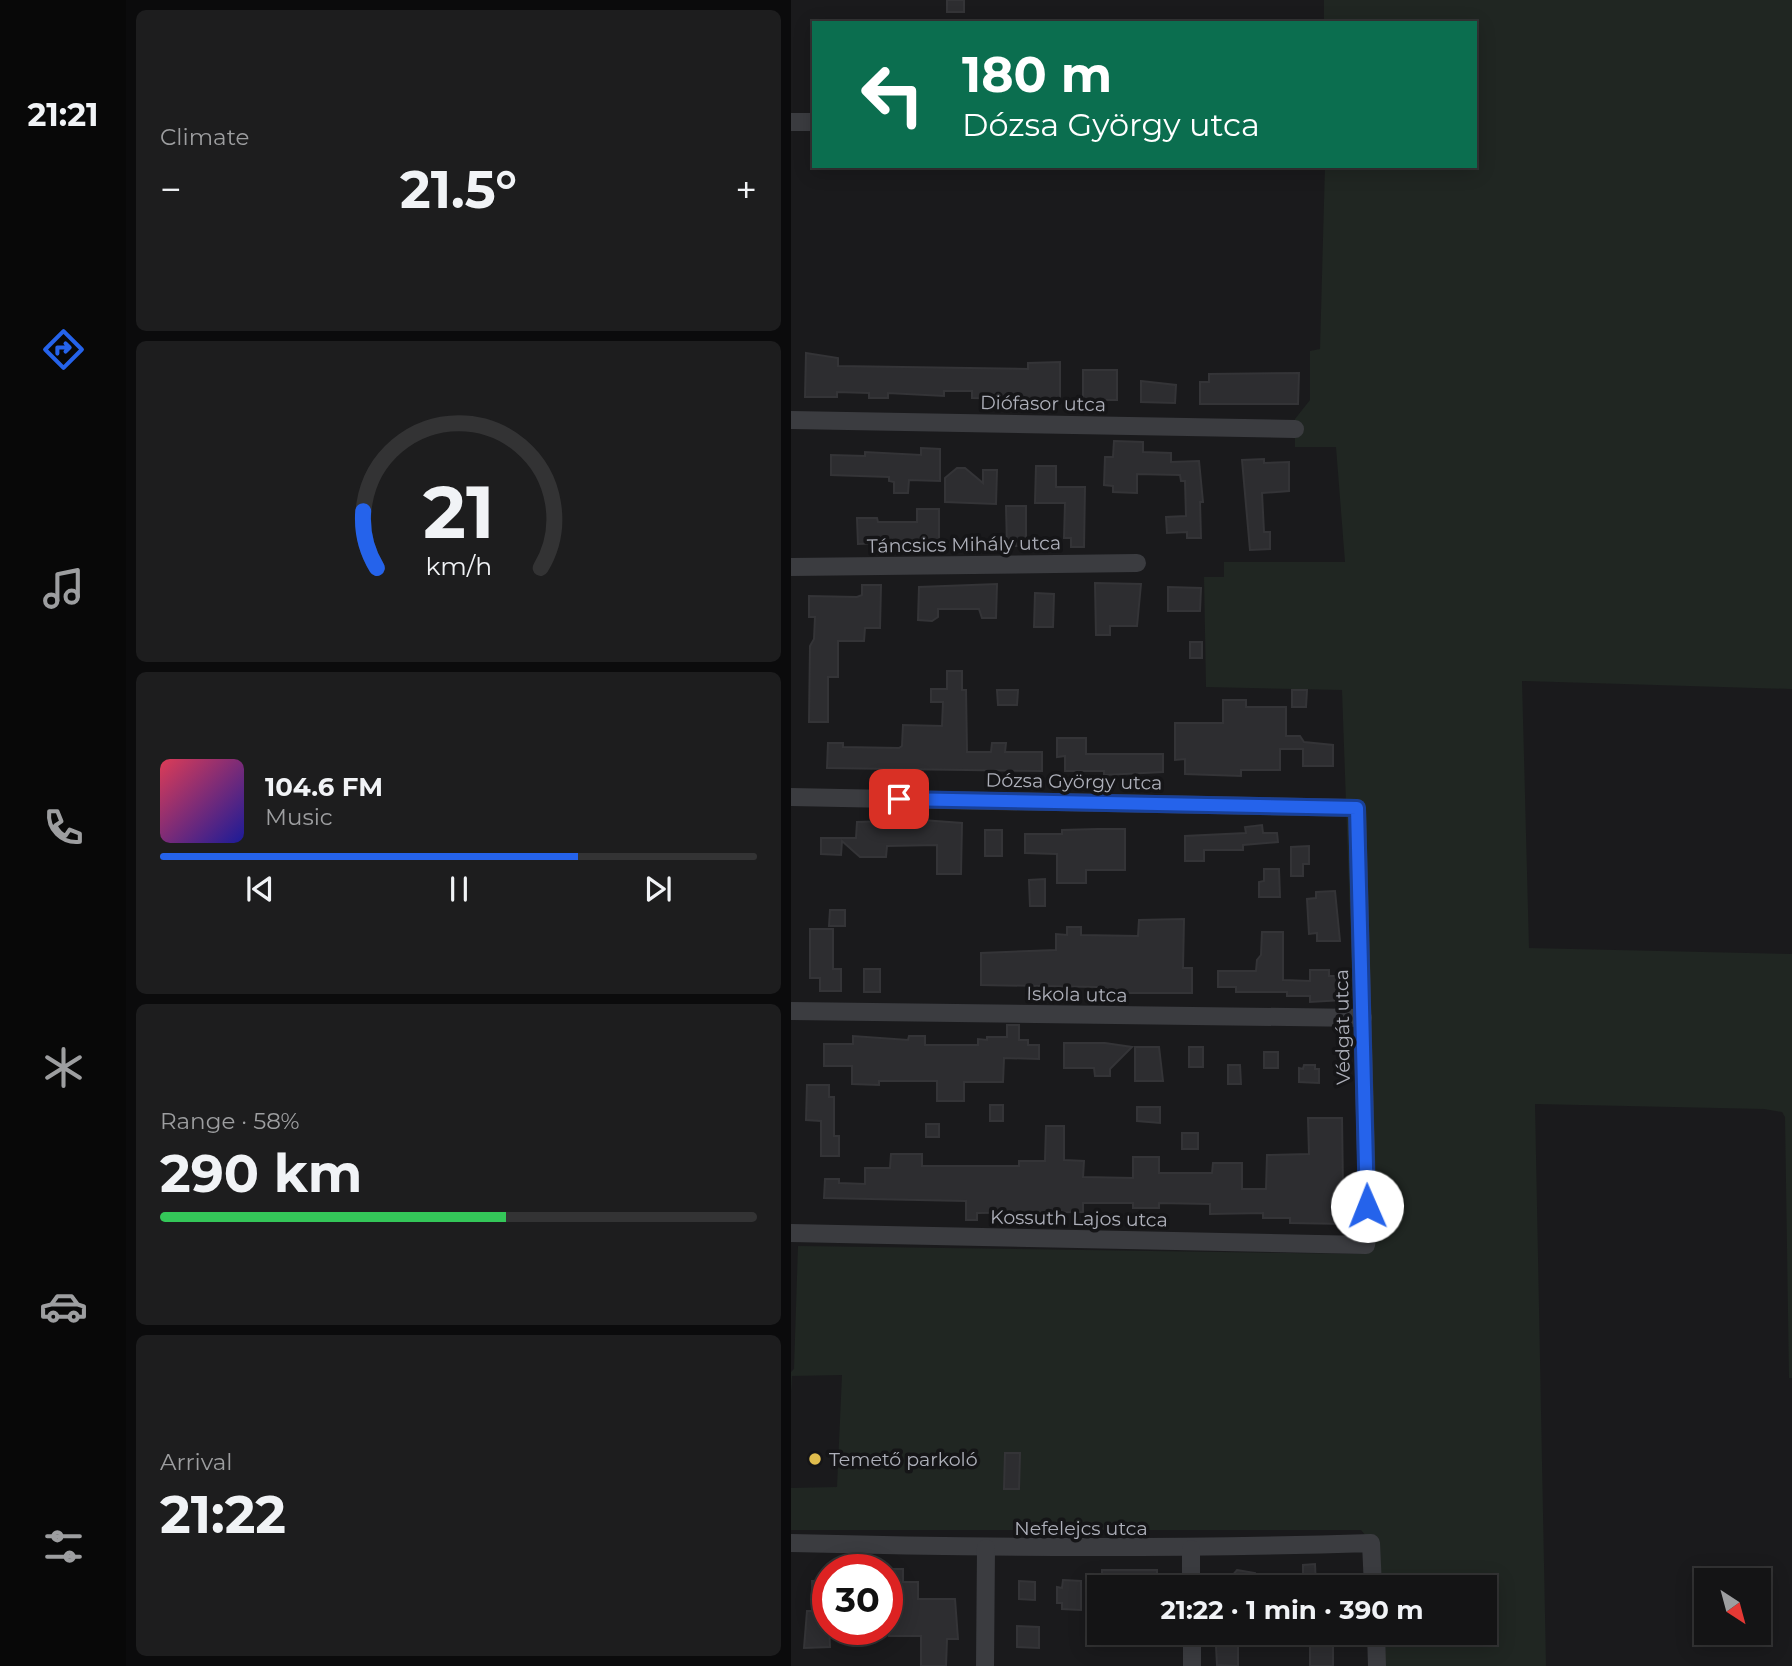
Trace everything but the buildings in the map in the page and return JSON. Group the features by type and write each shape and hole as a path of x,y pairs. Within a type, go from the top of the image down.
{"street":[{"path":"791,121 812,122"},
{"name":"Diófasor utca","path":"791,420 1295,429"},
{"name":"Táncsics Mihály utca","path":"791,567 1137,563"},
{"name":"Dózsa György utca","path":"791,797 1357,808"},
{"name":"Védgát utca","path":"1357,808 1366,1245"},
{"name":"Iskola utca","path":"791,1011 1363,1018"},
{"name":"Kossuth Lajos utca","path":"791,1233 1366,1245"},
{"name":"Nefelejcs utca","path":"791,1543 1191,1549 1371,1543 1372,1575"},
{"path":"985,1666 986,1548"},
{"path":"1191,1549 1191,1575"},
{"path":"1192,1645 1192,1666"},
{"path":"1376,1645 1377,1666"}],"shaded area":[{"path":"1324,0 1792,0 1792,689 1522,681 1529,948 1792,954 1792,1378 1789,1378 1785,1117 1782,1112 1764,1109 1535,1104 1546,1666 1377,1666 1376,1645 1497,1645 1497,1575 1373,1575 1372,1543 1361,1530 791,1530 791,1488 837,1487 842,1375 792,1376 791,1393 798,1246 1362,1254 1342,690 1206,687 1204,577 1224,577 1224,562 1345,562 1336,447 1295,447 1295,419 1310,400 1310,351 1320,349 1325,168 1477,168 1477,21 1324,21"}],"place":[{"name":"Temető parkoló","path":"815,1459"}],"route":[{"path":"899,799 1357,808 1367,1206"}]}
